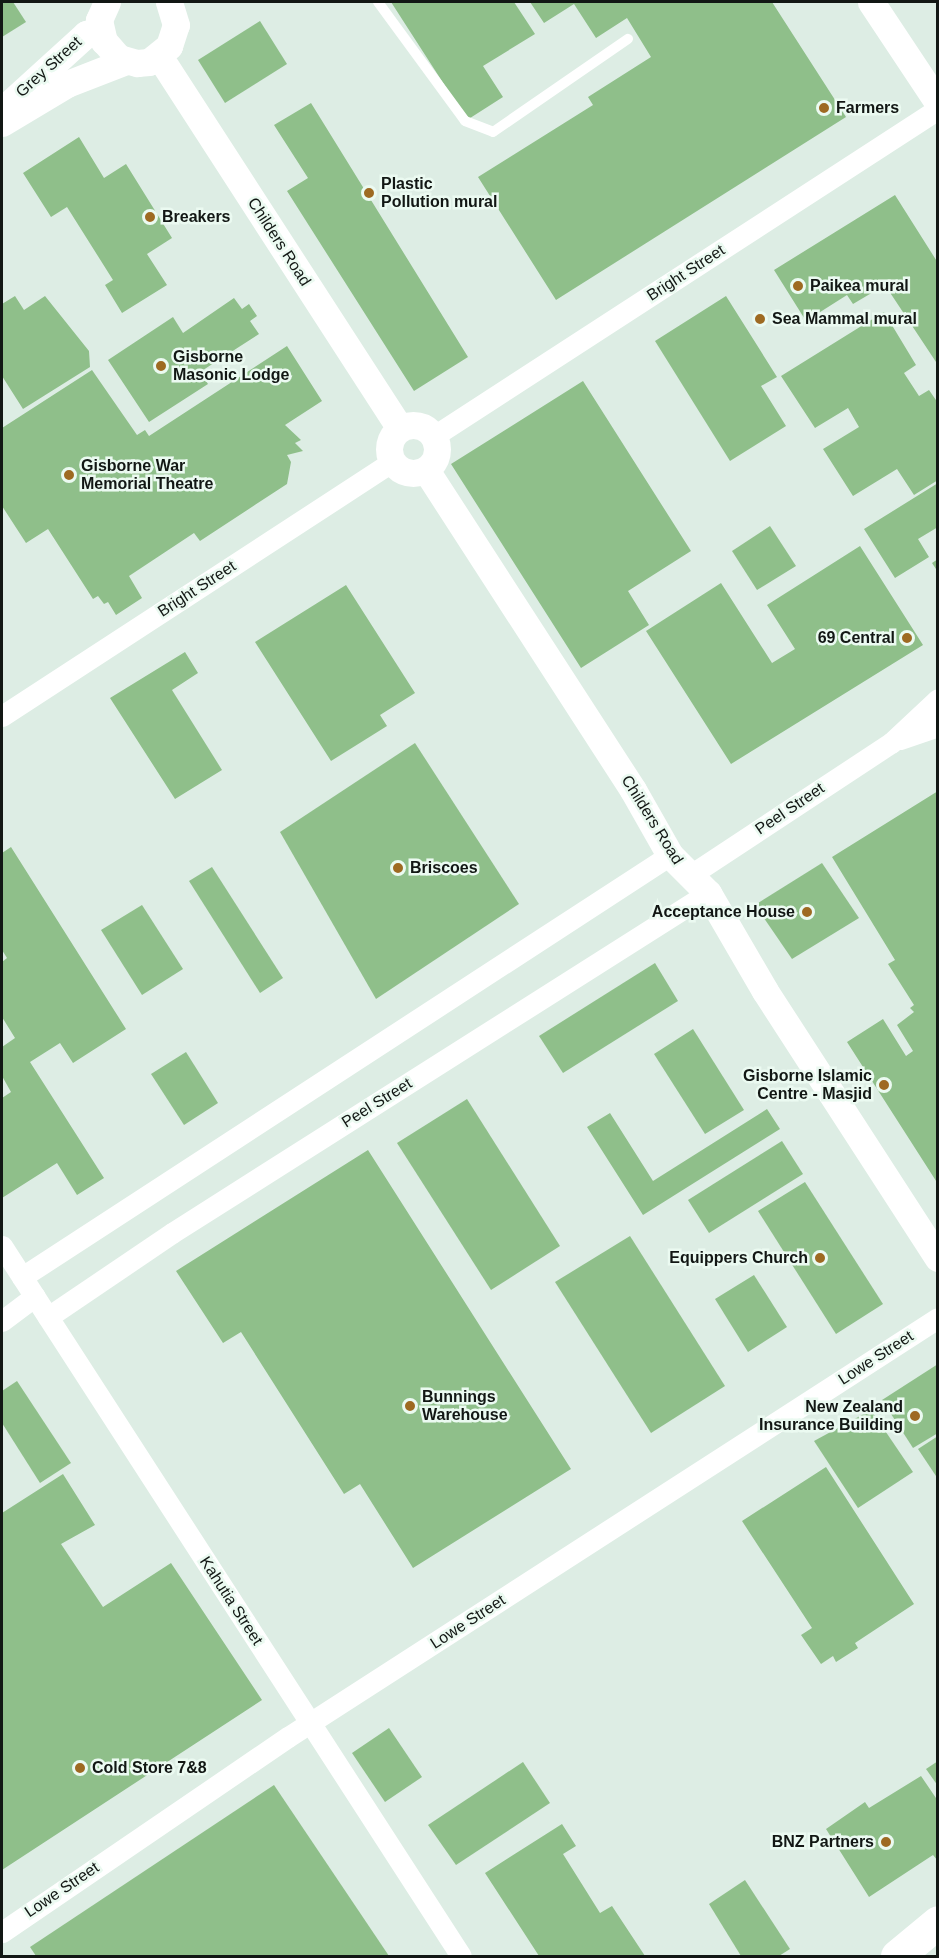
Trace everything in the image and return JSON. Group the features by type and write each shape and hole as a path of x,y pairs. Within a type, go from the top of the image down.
{"highway":[{"path":"903,1955 938,1922"}],"street":[{"path":"107,2 99,20 100,30 111,50 126,61"},
{"path":"159,56 169,46 176,25 170,2"},
{"path":"871,2 938,103"},
{"name":"Grey Street","path":"2,110 86,34 100,30"},
{"name":"Grey Street","path":"2,123 66,84 126,61 149,62 159,56"},
{"name":"Childers Road","path":"159,56 400,428"},
{"name":"Bright Street","path":"434,436 938,109"},
{"path":"419,425 434,436 437,455 426,470 407,473 393,462 390,443 400,428 419,425"},
{"name":"Bright Street","path":"2,716 393,462"},
{"name":"Childers Road","path":"426,470 633,790 670,855 699,885 938,1258"},
{"name":"Peel Street","path":"48,1317 699,885 891,743 938,699"},
{"name":"Peel Street","path":"891,743 938,726"},
{"path":"22,1277 670,855"},
{"name":"Kahutia Street","path":"2,1246 461,1956"},
{"path":"2,1321 35,1296"},
{"name":"Lowe Street","path":"2,1932 310,1723 938,1318"}],"lane":[{"path":"378,2 465,121 493,132 628,39"}],"building":[{"path":"2,2 13,2 26,22 2,37"},
{"path":"391,2 514,2 535,34 483,66 503,97 467,120"},
{"path":"530,2 772,2 846,117 556,300 478,177 593,105 588,97 651,57 627,18 596,38 574,4 544,23"},
{"path":"260,21 287,64 225,103 198,60"},
{"path":"311,103 468,357 414,391 287,191 308,178 274,125"},
{"path":"79,137 104,178 126,164 172,238 147,254 167,285 122,313 105,285 113,280 67,207 51,217 23,173"},
{"path":"895,195 938,263 938,365 885,285 853,304 847,295 806,321 774,270"},
{"path":"15,296 24,310 45,296 89,351 90,367 23,409 2,376 2,304"},
{"path":"726,296 777,377 761,386 786,426 730,461 655,341"},
{"name":"Gisborne Masonic Lodge","path":"234,298 242,309 249,304 257,316 250,321 259,334 200,372 208,384 149,422 108,360 173,317 183,333"},
{"path":"884,312 916,365 904,373 919,396 929,390 938,403 938,480 914,495 897,469 853,496 823,449 859,427 848,408 815,428 781,376"},
{"path":"287,346 322,401 285,425 301,440 295,443 303,451 287,455 291,462 287,484 200,541 194,533 129,576 142,598 116,615 108,602 104,604 98,596 93,599 48,529 26,543 2,506 2,428 92,370 137,435 145,430 149,436"},
{"path":"583,381 691,551 628,591 649,625 581,668 451,464"},
{"path":"938,483 938,527 918,539 929,557 895,578 864,529"},
{"path":"770,526 796,566 757,590 732,551"},
{"path":"860,546 923,645 731,764 646,631 721,583 772,663 795,649 767,605"},
{"path":"938,559 938,572 932,563"},
{"path":"346,585 415,693 380,715 387,726 331,761 255,642"},
{"path":"185,652 198,673 172,690 222,770 175,799 110,698"},
{"name":"Briscoes","path":"415,743 519,904 376,999 280,832"},
{"path":"938,791 938,1184 847,1042 883,1019 906,1056 913,1051 897,1025 914,1012 910,1008 914,1005 888,964 895,960 832,857"},
{"path":"11,847 126,1029 73,1063 60,1043 30,1062 104,1178 77,1195 57,1163 2,1198 2,1098 11,1092 2,1076 2,1047 15,1038 2,1017 2,962 7,958 2,950 2,853"},
{"name":"Acceptance House","path":"822,863 859,918 792,959 755,905"},
{"path":"212,867 283,978 260,993 189,881"},
{"path":"142,905 183,969 142,995 101,930"},
{"path":"655,963 678,1001 563,1073 539,1036"},
{"path":"693,1029 744,1110 705,1134 654,1054"},
{"path":"186,1052 218,1103 184,1125 151,1074"},
{"path":"467,1099 560,1246 491,1290 397,1143"},
{"path":"767,1109 780,1129 643,1215 587,1127 610,1113 653,1181"},
{"path":"782,1141 803,1174 709,1233 688,1200"},
{"name":"Bunnings Warehouse","path":"368,1150 571,1469 413,1568 360,1484 344,1494 241,1332 223,1343 176,1271"},
{"name":"Equippers Church","path":"805,1182 883,1304 836,1334 758,1211"},
{"path":"630,1236 725,1386 651,1433 555,1282"},
{"path":"754,1275 787,1327 748,1352 715,1299"},
{"name":"New Zealand Insurance Building","path":"938,1364 938,1433 913,1448 882,1400"},
{"path":"17,1381 71,1463 40,1483 2,1423 2,1391"},
{"path":"871,1410 913,1472 858,1508 814,1441"},
{"path":"938,1436 938,1479 918,1449"},
{"path":"826,1467 914,1604 855,1643 858,1648 836,1662 833,1656 821,1664 801,1635 812,1628 742,1521"},
{"name":"Cold Store 7&8","path":"63,1474 95,1525 61,1544 103,1607 171,1563 262,1700 2,1870 2,1513"},
{"path":"389,1728 422,1777 385,1802 352,1753"},
{"path":"938,1761 938,1786 926,1769"},
{"path":"523,1762 550,1803 456,1865 428,1825"},
{"name":"BNZ Partners","path":"921,1776 938,1801 938,1861 933,1855 869,1897 826,1829 865,1802 869,1808"},
{"path":"274,1785 389,1956 36,1956 30,1947"},
{"path":"562,1824 576,1846 563,1854 600,1913 612,1906 645,1956 539,1956 485,1873"},
{"path":"745,1880 790,1949 779,1956 741,1956 709,1904"}],"place":[{"name":"Farmers","path":"824,108"},
{"name":"Plastic Pollution mural","path":"369,193"},
{"name":"Breakers","path":"150,217"},
{"name":"Paikea mural","path":"798,286"},
{"name":"Sea Mammal mural","path":"760,319"},
{"name":"Gisborne Masonic Lodge","path":"161,366"},
{"name":"Gisborne War Memorial Theatre","path":"69,475"},
{"name":"69 Central","path":"907,638"},
{"name":"Briscoes","path":"398,868"},
{"name":"Acceptance House","path":"807,912"},
{"name":"Gisborne Islamic Centre - Masjid","path":"884,1085"},
{"name":"Equippers Church","path":"820,1258"},
{"name":"Bunnings Warehouse","path":"410,1406"},
{"name":"New Zealand Insurance Building","path":"915,1416"},
{"name":"Cold Store 7&8","path":"80,1768"},
{"name":"BNZ Partners","path":"886,1842"}]}
